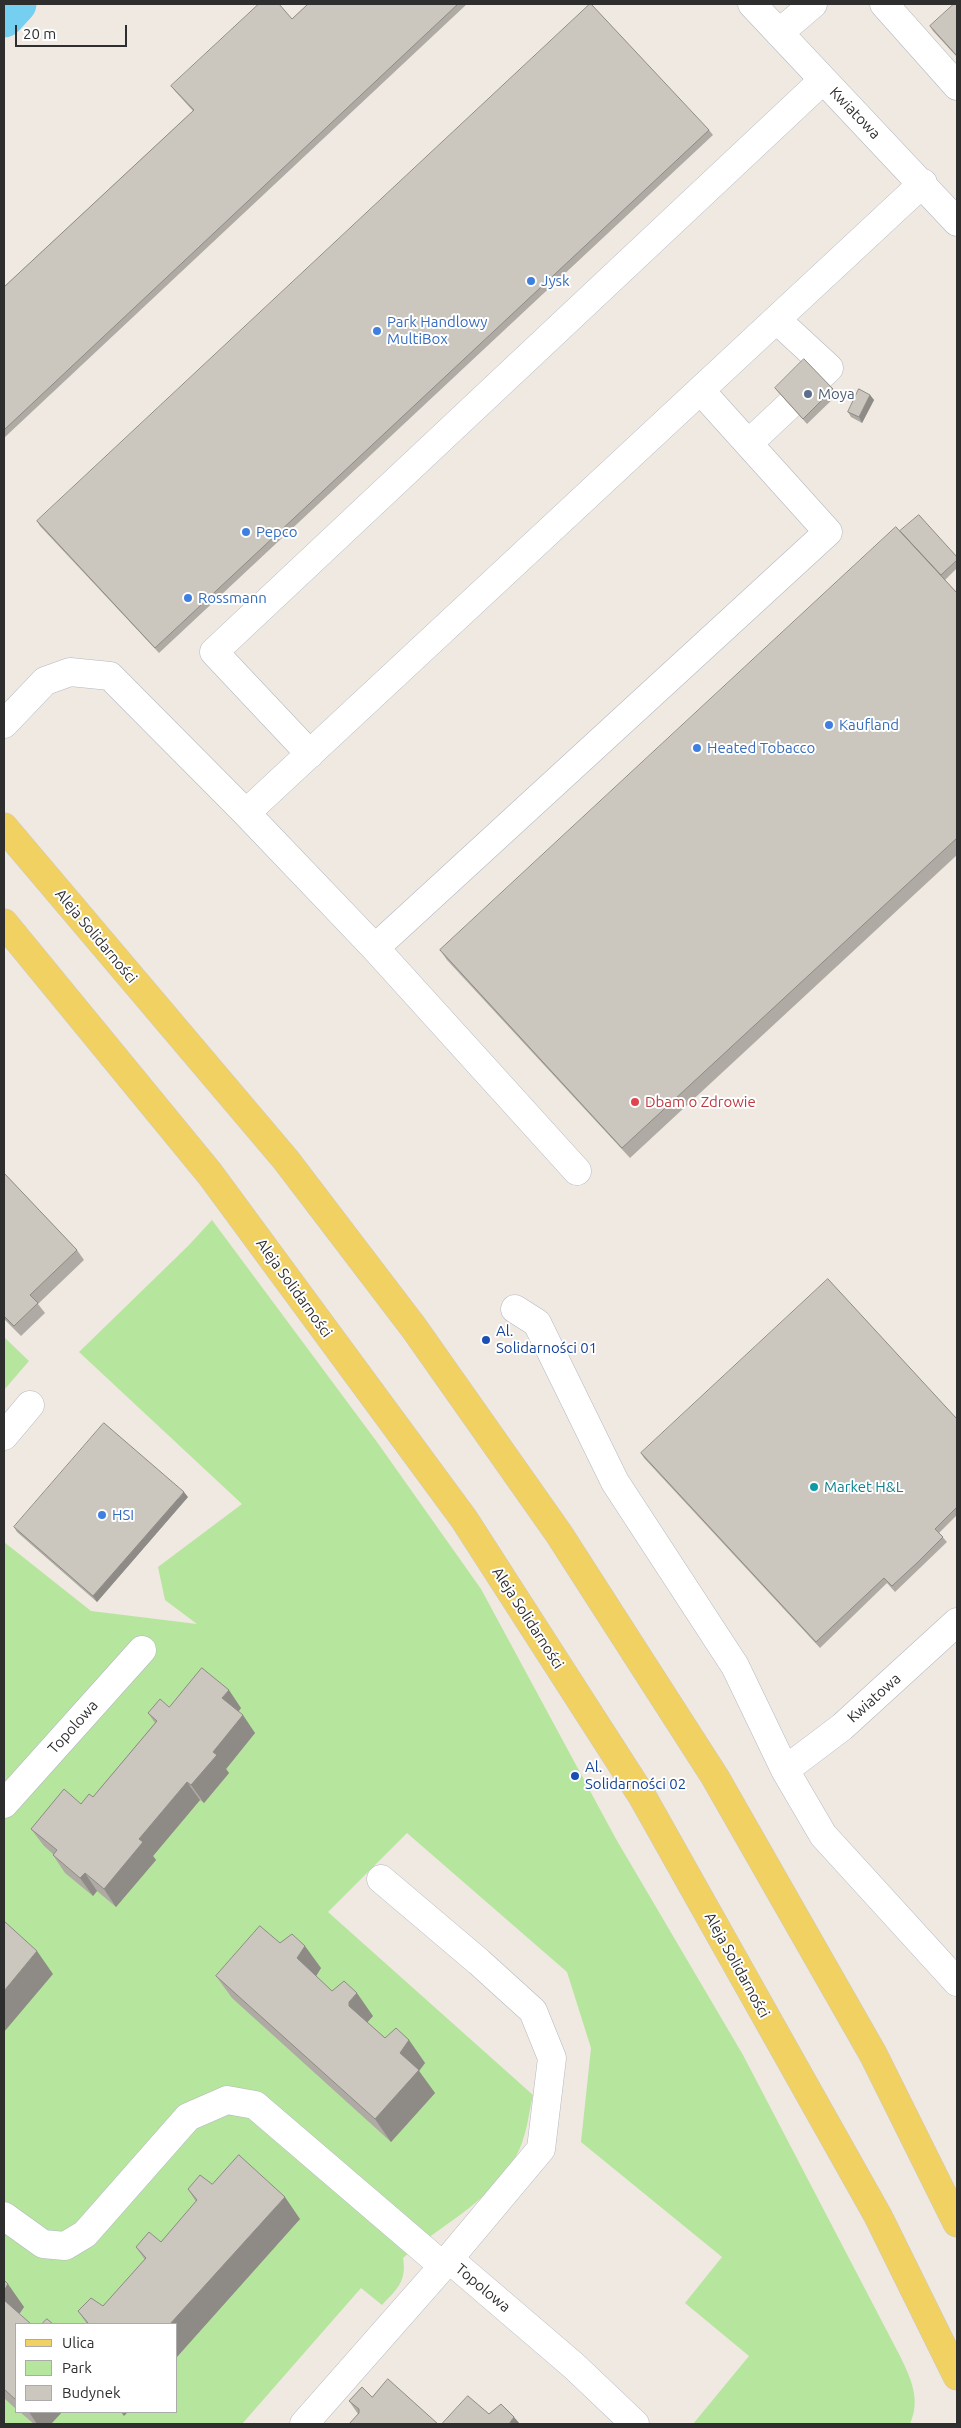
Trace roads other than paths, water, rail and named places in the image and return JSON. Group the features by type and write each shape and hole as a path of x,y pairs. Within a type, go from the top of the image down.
{"main road":[{"name":"Aleja Solidarności","path":"4,827 286,1160 414,1328 558,1534 725,1794 873,2054 957,2223"},
{"name":"Aleja Solidarności","path":"4,923 210,1174 464,1519 642,1796 878,2216 957,2376"}],"street":[{"name":"Kwiatowa","path":"752,4 923,183 957,222"},
{"path":"779,33 813,4"},
{"path":"884,4 957,86"},
{"path":"310,754 214,652 823,80"},
{"path":"246,813 923,183"},
{"path":"749,443 829,368 777,320"},
{"path":"375,948 828,532 700,391"},
{"path":"4,724 45,681 70,672 110,676 246,813 375,948 577,1171"},
{"path":"515,1309 536,1323 614,1482 735,1666 786,1770 823,1834 957,1982"},
{"path":"4,1436 30,1405"},
{"name":"Kwiatowa","path":"786,1770 842,1727 957,1622"},
{"name":"Topolowa","path":"4,1804 142,1650"},
{"path":"4,2216 43,2244 66,2246 85,2234 188,2117 227,2100 256,2105 446,2263 541,2149 552,2058 532,2011 479,1962 381,1879"},
{"name":"Topolowa","path":"304,2424 446,2263 574,2366 635,2424"}],"waterway":[{"path":"4,18 17,4"}],"place":[{"name":"Jysk","path":"531,281"},
{"name":"Park Handlowy MultiBox","path":"377,331"},
{"name":"Moya","path":"808,394"},
{"name":"Pepco","path":"246,532"},
{"name":"Rossmann","path":"188,598"},
{"name":"Kaufland","path":"829,725"},
{"name":"Heated Tobacco","path":"697,748"},
{"name":"Dbam o Zdrowie","path":"635,1102"},
{"name":"Al. Solidarności 01","path":"486,1340"},
{"name":"Market H&L","path":"814,1487"},
{"name":"HSI","path":"102,1515"},
{"name":"Al. Solidarności 02","path":"575,1776"}]}
